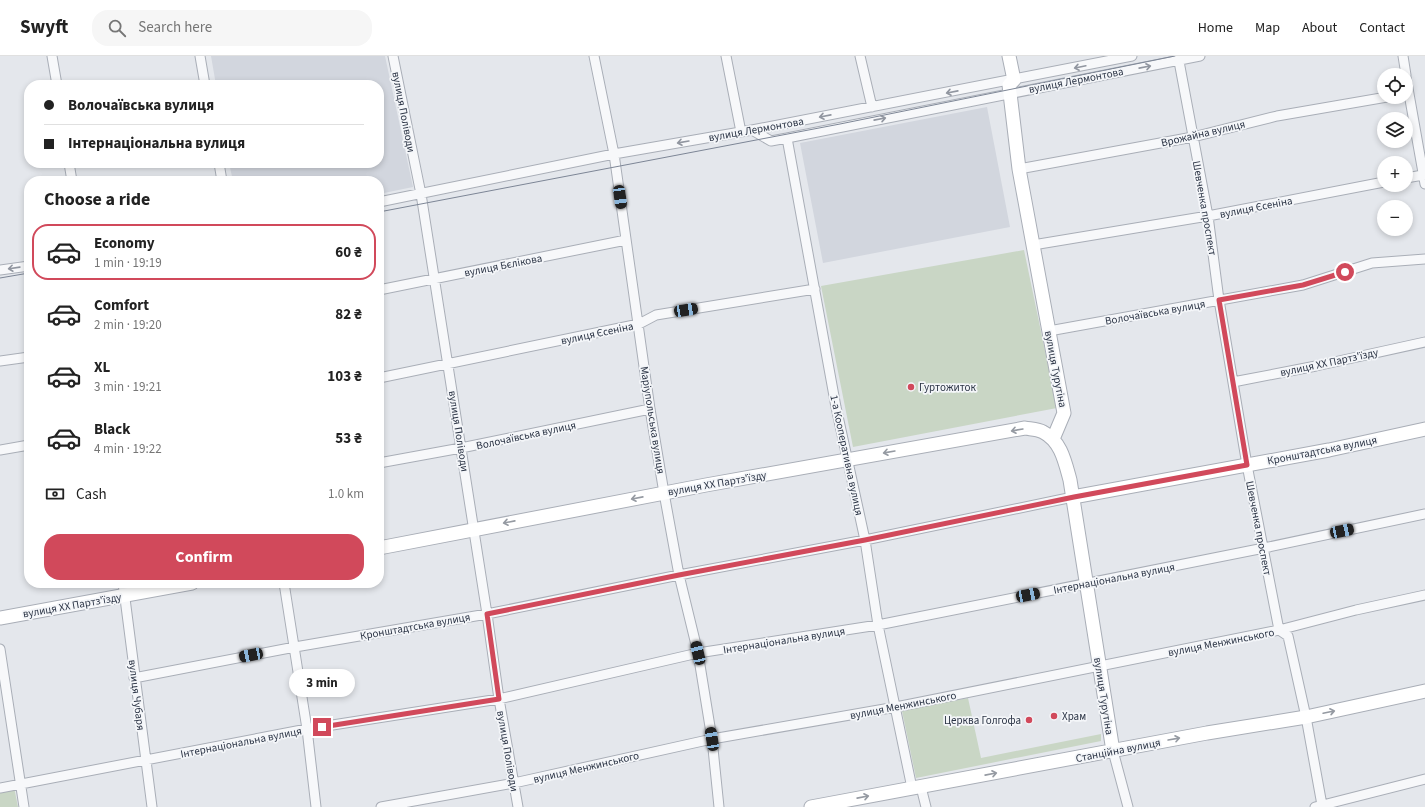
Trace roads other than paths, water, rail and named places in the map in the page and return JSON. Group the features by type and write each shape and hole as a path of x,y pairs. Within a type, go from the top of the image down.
{"street":[{"path":"52,56 55,80"},
{"path":"200,56 204,80"},
{"name":"вулиця Поліводи","path":"393,56 421,194 474,529 499,699 518,807"},
{"name":"Маріупольська вулиця","path":"594,56 614,154 650,409 664,493 679,575 698,653 712,739 719,807"},
{"path":"726,56 741,132"},
{"path":"860,56 872,107"},
{"name":"вулиця Турутіна","path":"1009,56 1014,80 1009,85 1019,170 1064,413 1053,438 1061,450 1074,497 1113,750"},
{"name":"вулиця Лермонтова","path":"384,201 614,154 752,130 1132,56"},
{"name":"вулиця Лермонтова","path":"787,138 1010,94 1178,58 1200,56"},
{"path":"1403,56 1405,68"},
{"name":"Шевченка проспект","path":"1178,58 1208,216 1219,300 1247,465 1279,630 1288,636 1306,717 1318,806"},
{"name":"Врожайна вулиця","path":"1019,170 1192,137 1277,116 1377,99"},
{"path":"1409,104 1424,179 1413,178"},
{"path":"752,130 771,141 787,138"},
{"name":"1-а Кооперативна вулиця","path":"787,138 836,407 865,540 878,625 896,707 917,787 926,807"},
{"name":"вулиця Єсеніна","path":"1033,246 1208,216 1377,183"},
{"name":"вулиця Бєлікова","path":"384,289 626,240"},
{"name":"Волочаївська вулиця","path":"1049,331 1303,285 1372,263 1425,259"},
{"path":"0,270 24,267"},
{"name":"вулиця Єсеніна","path":"384,377 639,324 656,315 815,289"},
{"name":"вулиця XX Партз'їзду","path":"1233,382 1316,366 1425,342"},
{"path":"0,361 24,357"},
{"name":"Волочаївська вулиця","path":"384,462 461,448 650,409"},
{"name":"вулиця XX Партз'їзду","path":"384,547 664,493 1024,428 1042,431 1053,438"},
{"name":"Кронштадтська вулиця","path":"134,678 295,647 487,614 679,575 865,540 1074,497 1329,450 1425,429"},
{"path":"0,450 24,446"},
{"name":"Інтернаціональна вулиця","path":"0,788 307,729 499,699 698,653 878,625 1087,584 1425,514"},
{"name":"вулиця XX Партз'їзду","path":"0,618 124,589 135,588"},
{"path":"285,588 307,729 316,807"},
{"name":"вулиця Чубаря","path":"124,589 134,678 152,807"},
{"name":"вулиця Менжинського","path":"380,807 514,783 712,739 896,707 1279,630 1356,610 1425,595"},
{"path":"0,649 19,784 24,807"},
{"name":"Станційна вулиця","path":"811,807 1113,750 1306,717 1425,691"},
{"path":"1113,750 1128,807"},
{"path":"1318,806 1425,779"}],"tram line":[{"path":"384,211 840,124 1175,56"},
{"path":"0,278 24,274"}],"place":[{"name":"Гуртожиток","path":"911,387"},
{"name":"Храм","path":"1054,716"},
{"name":"Церква Голгофа","path":"1029,720"}]}
